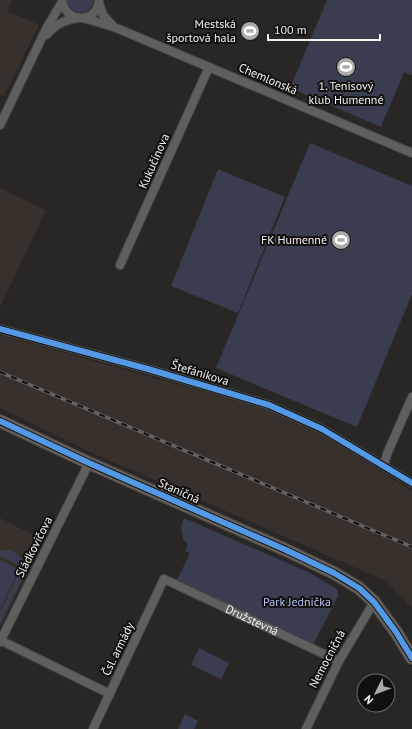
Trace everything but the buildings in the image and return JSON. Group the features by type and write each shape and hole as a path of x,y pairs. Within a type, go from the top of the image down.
{"main road":[{"name":"Staničná","path":"0,421 90,463 286,550 359,588 374,602"},
{"path":"374,602 394,628 412,658"}],"street":[{"path":"62,1 67,12 80,18"},
{"path":"0,125 46,29 62,1"},
{"path":"43,38 64,20 80,18 93,13 99,2"},
{"name":"Chemlonská","path":"99,2 103,15 114,27"},
{"name":"Chemlonská","path":"80,18 114,27 412,153"},
{"name":"Kukučínova","path":"120,265 209,67"},
{"name":"Štefánikova","path":"0,329 148,368 269,405 322,429 412,483"},
{"path":"384,465 387,454 412,397"},
{"name":"Sládkovičova","path":"0,641 90,463"},
{"name":"Družstevná","path":"164,578 339,661"},
{"name":"Čsl. armády","path":"93,729 164,578"},
{"name":"Nemocničná","path":"306,729 339,661 374,602"},
{"path":"0,641 110,694"}],"shaded area":[{"path":"0,0 12,0 7,11 39,25 4,96 0,94"},
{"path":"0,188 46,210 0,307"},
{"path":"0,335 274,411 308,426 412,491 412,608 386,581 88,451 0,408"},
{"path":"0,518 43,540 0,627"}],"green space":[{"path":"67,0 94,0 89,10 80,13 72,10"},
{"name":"1. Tenisový klub Humenné","path":"327,0 412,0 412,75 404,72 381,127 290,88"},
{"name":"FK Humenné","path":"310,143 412,186 412,294 357,427 216,368"},
{"path":"218,169 285,197 238,313 171,286"},
{"name":"Park Jednička","path":"184,518 310,573 337,589 338,596 313,645 177,580 190,553 185,551 188,543 183,539 181,527"},
{"path":"9,550 18,554 24,563 27,557 32,559 0,624 0,610 1,611 21,569 21,567 0,556 0,551"},
{"path":"0,560 19,570 0,609"},
{"path":"199,648 229,663 221,679 191,665"},
{"path":"185,714 198,721 194,729 178,729"}],"railway":[{"path":"0,372 412,547"}],"cycle path":[{"path":"0,329 148,369 269,405 322,429 412,483"},
{"path":"0,421 89,463 286,550 334,573 359,588 374,602 396,632 412,658"}],"place":[{"name":"Mestská športová hala","path":"250,31"},
{"name":"1. Tenisový klub Humenné","path":"346,67"},
{"name":"FK Humenné","path":"341,240"}]}
